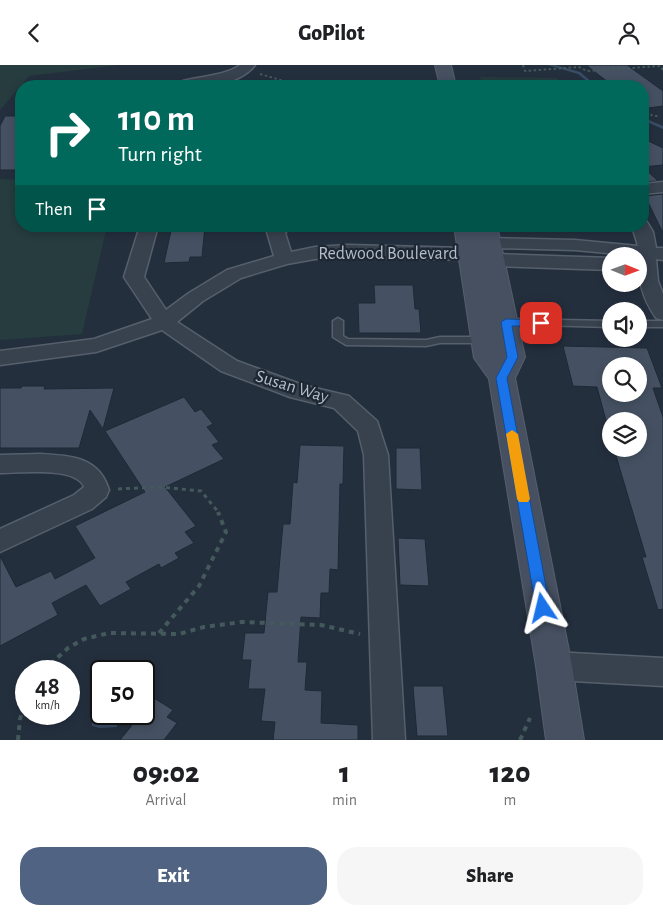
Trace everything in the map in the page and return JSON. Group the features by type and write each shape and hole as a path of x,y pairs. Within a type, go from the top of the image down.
{"main road":[{"path":"443,65 447,80"},
{"path":"471,232 485,246 506,322 512,357 502,378"},
{"path":"485,246 484,340 487,358 502,378 566,740"}],"street":[{"path":"209,80 234,75 246,67"},
{"path":"649,188 663,187"},
{"name":"Susan Way","path":"147,232 134,277 164,322 229,366 298,392 341,402 369,427 376,455 389,740"},
{"path":"276,232 284,259"},
{"path":"645,232 651,262 648,281 663,314"},
{"name":"Redwood Boulevard","path":"0,358 96,345 164,322 196,297 234,274 284,259 315,253 485,246 575,245 651,262"},
{"name":"Redwood Boulevard","path":"485,246 602,263"},
{"path":"0,464 72,465 85,469 94,477 98,489 83,502 0,541"},
{"path":"554,667 663,672"}],"lane":[{"path":"338,321 338,337 346,342 426,343 440,340 484,340"},
{"path":"506,322 602,324"},
{"path":"647,324 663,325"}],"path":[{"path":"523,65 525,71 579,67"},
{"path":"576,65 587,71 647,66 660,66 663,70"},
{"path":"246,67 281,80"},
{"path":"649,113 653,116 660,115"},
{"path":"98,489 160,487 201,491 218,511 226,532 199,586 159,633"},
{"path":"54,660 68,648 84,639 108,633 179,633 204,627 242,622 321,625 385,640"},
{"path":"18,740 19,725"}],"green space":[{"path":"0,65 118,65 29,76 26,80 15,80 15,92 0,110"},
{"path":"480,77 557,78 558,80 481,80"},
{"path":"0,179 15,180 15,232 106,232 82,334 0,340"}],"water":[{"path":"117,725 117,727 100,728 92,726"}],"building":[{"path":"586,65 627,65 648,80 605,80"},
{"path":"649,81 663,91 663,106 649,108"},
{"path":"5,116 15,116 15,170 0,170 0,126"},
{"path":"649,141 663,148 663,165 649,166"},
{"path":"649,173 658,181 649,182"},
{"path":"663,194 663,233 649,204 649,196"},
{"path":"171,232 204,232 202,257 190,257 189,262 164,263"},
{"path":"374,285 413,285 415,309 419,309 421,333 359,333 358,303 375,303"},
{"path":"563,346 647,348 662,388 653,388 663,417 663,609 658,610 642,557 646,557 616,457 647,457 647,412 604,412 597,387 573,386"},
{"path":"22,386 45,386 44,389 114,388 103,429 90,410 79,448 0,448 0,388 21,388"},
{"path":"184,397 195,412 201,409 213,424 207,427 219,442 212,445 224,459 165,487 196,526 185,532 194,543 175,553 179,558 161,568 159,564 126,582 131,589 100,606 86,585 52,603 58,615 0,646 0,556 16,587 51,571 55,579 95,558 75,526 145,492 105,431"},
{"path":"300,445 344,446 343,484 340,484 338,570 330,569 329,593 321,593 320,618 301,617 298,662 307,662 305,690 322,691 321,723 358,725 358,740 273,740 275,722 261,721 265,689 248,689 251,660 242,660 245,633 264,633 268,592 277,592 283,524 290,524 293,482 297,483"},
{"path":"396,448 420,448 422,490 396,489"},
{"path":"398,538 425,539 429,586 400,585"},
{"path":"413,686 443,686 448,736 417,736"},
{"path":"155,699 173,710 167,717 177,723 164,740 120,740 132,725 155,725"}],"waterway":[{"path":"550,65 579,73 588,80"},
{"path":"649,121 663,128"}],"slow traffic":[{"path":"512,434 523,499"}],"route":[{"path":"541,323 506,322 512,357 502,378 543,608"}]}
